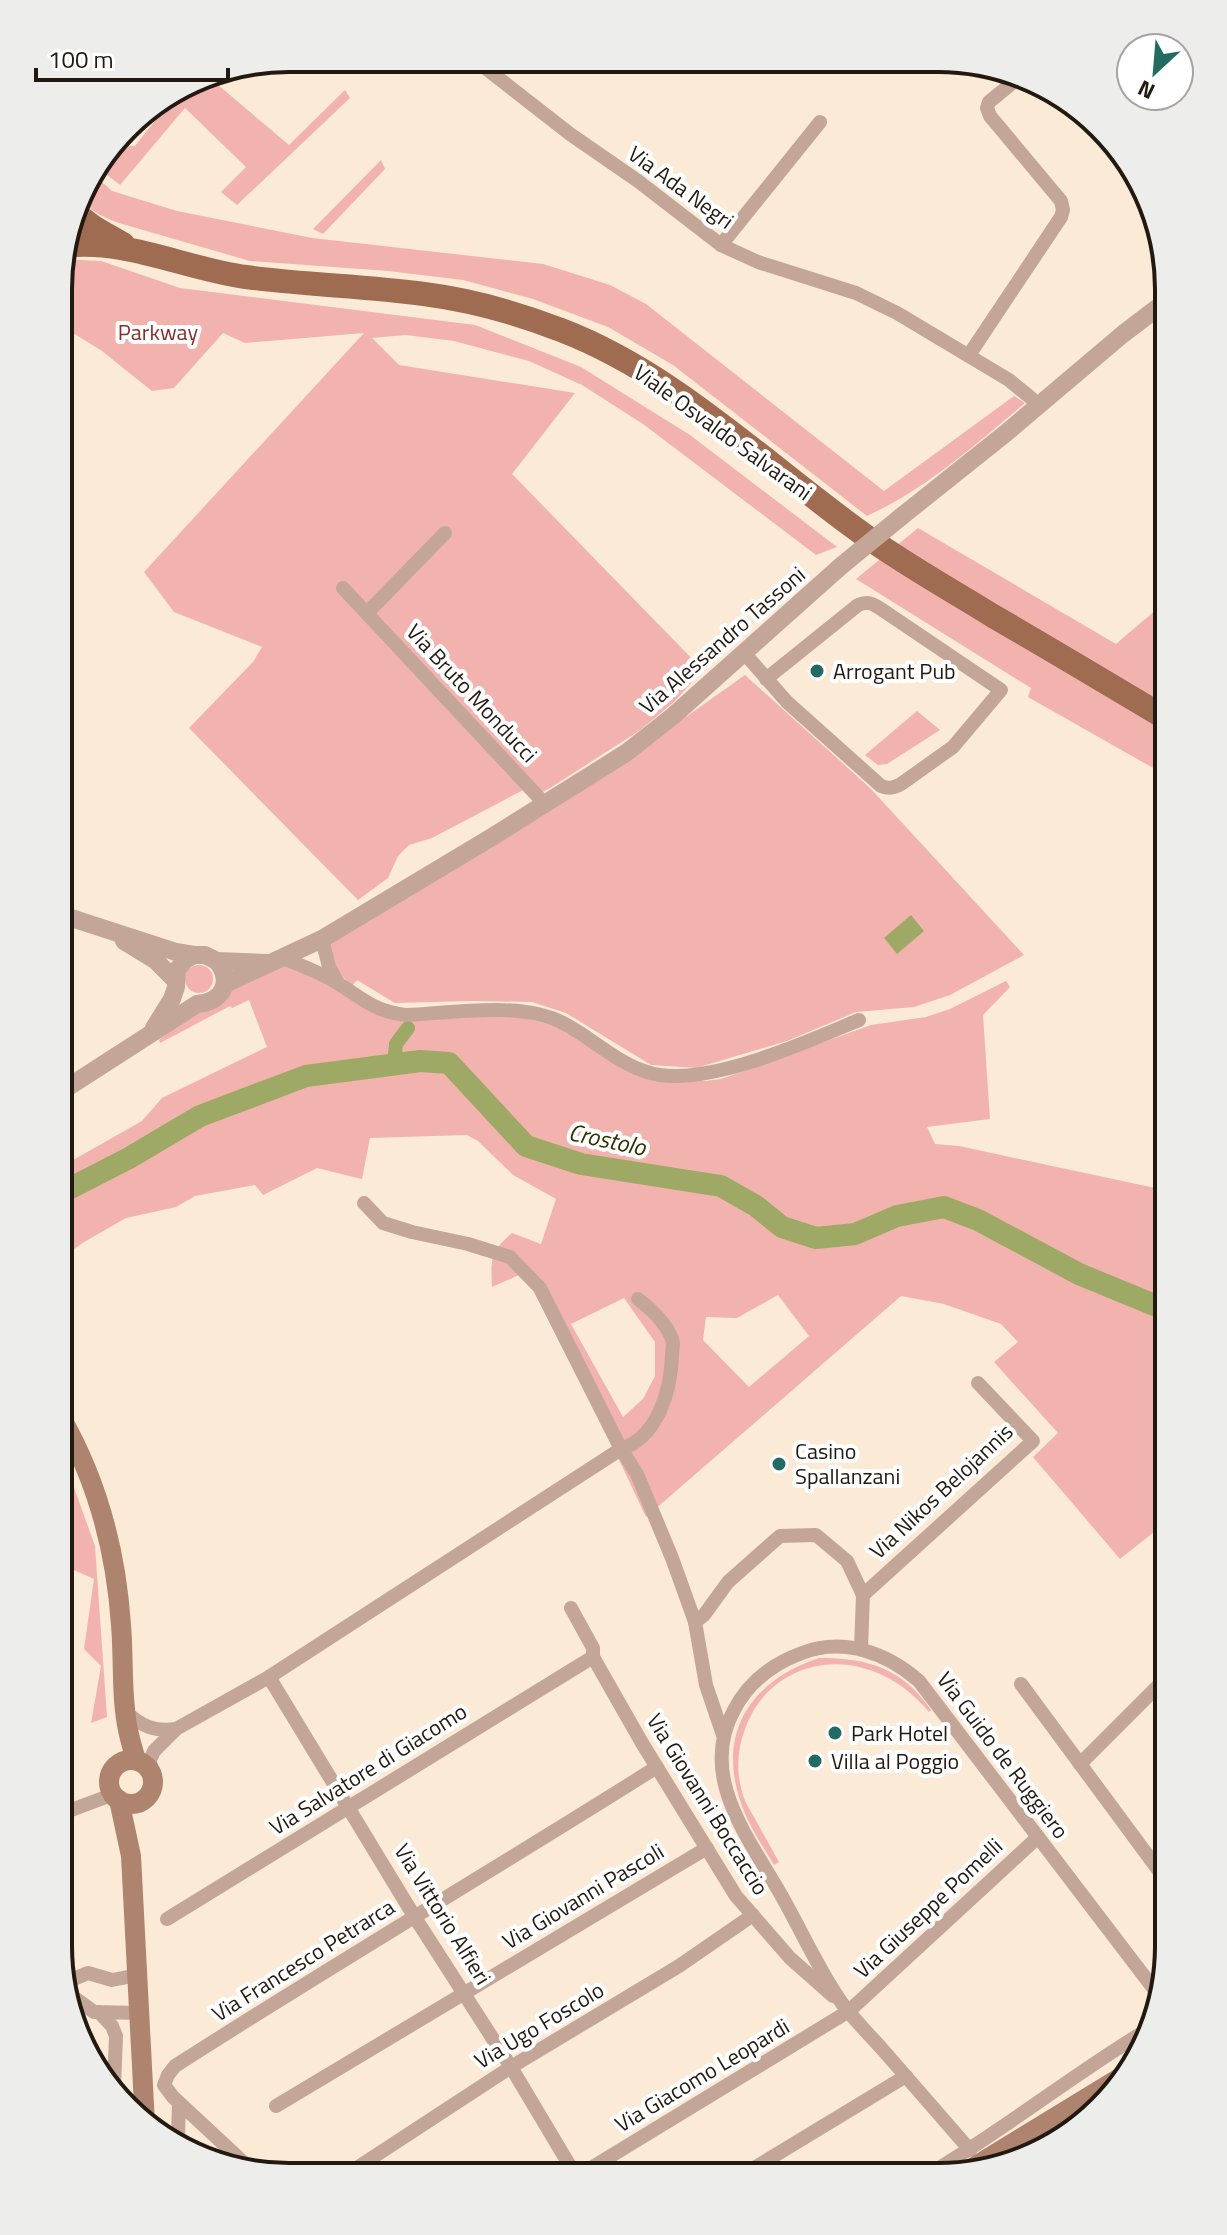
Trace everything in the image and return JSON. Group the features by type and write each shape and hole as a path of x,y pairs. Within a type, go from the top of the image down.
{"main road":[{"name":"Viale Osvaldo Salvarani","path":"83,218 99,231 136,250"},
{"name":"Viale Osvaldo Salvarani","path":"77,246 136,250 242,276 454,299 507,311 587,341 677,394 820,503 915,569 1155,712"},
{"path":"72,1439 90,1478 109,1538 117,1578 126,1720 136,1765 153,1785 143,1800 131,1856"},
{"path":"136,1765 109,1779 131,1856 144,2107"},
{"path":"116,1797 131,1803 143,1800"},
{"path":"1030,2143 1095,2096"}],"street":[{"name":"Via Ada Negri","path":"491,72 721,245 758,262 856,293 969,355 1009,380 1038,406"},
{"path":"969,355 1063,210 1061,201 990,116 987,108 989,102 1011,84"},
{"path":"721,245 820,122"},
{"name":"Via Alessandro Tassoni","path":"72,1084 197,1004 214,1000 225,984 322,939 545,804 650,735 841,566 1155,310"},
{"path":"367,613 445,533"},
{"name":"Via Bruto Monducci","path":"343,588 545,804"},
{"path":"745,654 766,679 787,702 885,788 901,784 953,747 1001,690 884,611 865,602 766,679"},
{"path":"72,919 194,955"},
{"path":"108,931 155,960 186,999 197,1004"},
{"path":"322,939 329,967 338,983"},
{"name":"Via Alessandro Tassoni","path":"150,1033 166,1010 180,964 194,955 205,955 217,961 275,960"},
{"path":"275,960 307,967 379,1010 393,1014 506,1010 534,1013 562,1022 633,1066 661,1075 695,1075 736,1065 777,1053 859,1020"},
{"path":"217,961 223,969 225,984"},
{"path":"364,1203 383,1223 510,1257 540,1288 621,1449 637,1474 672,1558 695,1622 706,1685 723,1735"},
{"path":"136,1765 150,1760 171,1730 269,1677 621,1449 633,1445 657,1419 671,1377 673,1342 656,1312 638,1299"},
{"name":"Via Nikos Belojannis","path":"863,1595 1033,1441 978,1383"},
{"name":"Via Nikos Belojannis","path":"695,1622 704,1615 728,1582 780,1536 816,1535 847,1561 863,1595 861,1649"},
{"name":"Via Giovanni Boccaccio","path":"571,1608 593,1648 593,1657 736,1896 790,1958 844,2006 970,2150"},
{"name":"Via Guido de Ruggiero","path":"844,2006 736,1816 721,1766 723,1735 729,1718 749,1687 777,1664 824,1647 861,1649 889,1659 919,1681 1151,1986"},
{"name":"Via Salvatore di Giacomo","path":"167,1919 593,1657"},
{"name":"Via Vittorio Alfieri","path":"269,1677 569,2163"},
{"path":"1021,1684 1155,1861"},
{"path":"1080,1764 1155,1689"},
{"path":"126,1720 147,1728 171,1730"},
{"name":"Via Francesco Petrarca","path":"179,2103 164,2085 175,2066 657,1767"},
{"path":"72,1811 116,1797"},
{"name":"Via Giuseppe Pomelli","path":"844,2006 1038,1837"},
{"name":"Via Giovanni Pascoli","path":"276,2106 707,1848"},
{"name":"Via Ugo Foscolo","path":"364,2163 511,2067 679,1966 753,1915"},
{"path":"75,1979 88,1973 112,1980 138,1975"},
{"path":"79,2001 94,2012 140,2013"},
{"name":"Via Giacomo Leopardi","path":"597,2163 844,2006"},
{"path":"99,2012 112,2026 116,2036 114,2074"},
{"path":"948,2163 1135,2037"},
{"path":"762,2163 906,2076"},
{"path":"178,2132 179,2103"},
{"path":"179,2103 237,2157"}],"green space":[{"path":"217,84 289,145 345,90 350,98 237,205 221,192 246,167 185,108 120,185 105,174 126,146 135,146 158,117 180,101"},
{"path":"381,160 385,169 323,234 313,229"},
{"path":"101,181 112,191 177,211 312,238 543,264 610,285 646,304 884,491 1014,396 1025,403 930,479 867,516 673,365 608,327 533,299 463,280 250,261 119,223 88,207"},
{"name":"Parkway","path":"74,260 101,261 180,288 475,325 581,367 690,435 837,547 816,555 643,424 582,385 529,361 454,341 406,335 372,338 399,365 575,393 512,474 703,670 675,701 639,731 550,788 537,795 529,787 432,838 409,845 398,856 388,878 358,900 189,728 253,662 262,647 174,612 144,572 364,333 245,343 223,333 174,388 152,391 102,351 72,332"},
{"path":"918,528 1116,644 1155,611 1155,769 1028,697 1031,688 856,579"},
{"path":"745,675 870,788 1024,955 950,995 914,1007 856,1012 787,1041 696,1068 651,1065 566,1013 532,1002 395,1003 357,980 352,986 337,971 329,942 652,741"},
{"path":"917,711 940,730 887,764 878,765 865,755"},
{"path":"199,965 209,969 213,979 209,989 199,993 189,989 185,979 189,969"},
{"path":"285,965 304,970 379,1014 520,1017 561,1027 655,1079 706,1081 721,1079 871,1025 926,1017 950,1009 1006,981 1010,987 983,1015 990,1119 927,1127 935,1144 959,1146 1155,1188 1155,1531 1120,1559 1033,1457 1058,1433 994,1362 1018,1342 1001,1324 944,1304 901,1296 646,1517 533,1290 519,1275 492,1287 492,1263 499,1246 512,1233 541,1244 556,1199 513,1175 478,1141 467,1135 370,1138 362,1179 317,1168 263,1195 255,1185 195,1196 176,1207 126,1218 72,1251 72,1161 142,1121 162,1098 267,1047 249,1000 232,1008 230,1006 160,1043 159,1040 193,1013 213,1009 235,987","holes":["778,1295 809,1336 749,1387 703,1340 706,1317 737,1318","624,1298 655,1342 655,1376 643,1399 623,1417 571,1324"]},
{"path":"72,1482 95,1546 107,1717 91,1723 101,1666 84,1649 94,1579 72,1569"},
{"path":"819,1658 853,1660 882,1668 908,1684 931,1710 929,1712 892,1680 865,1668 844,1665 823,1665 803,1670 784,1679 768,1692 745,1729 738,1765 745,1801 779,1862 774,1865 740,1800 734,1775 733,1751 737,1730 759,1694 796,1668"}],"shaded area":[{"path":"911,915 924,931 897,954 884,938"}],"waterway":[{"path":"394,1064 396,1044 408,1028"},
{"name":"Crostolo","path":"72,1187 200,1116 306,1076 420,1061 449,1063 526,1146 581,1164 721,1186 756,1206 782,1227 816,1238 855,1234 897,1216 944,1207 978,1220 1079,1274 1155,1305"}],"place":[{"name":"Arrogant Pub","path":"817,671"},
{"name":"Casino Spallanzani","path":"779,1464"},
{"name":"Park Hotel","path":"835,1733"},
{"name":"Villa al Poggio","path":"815,1761"}]}
